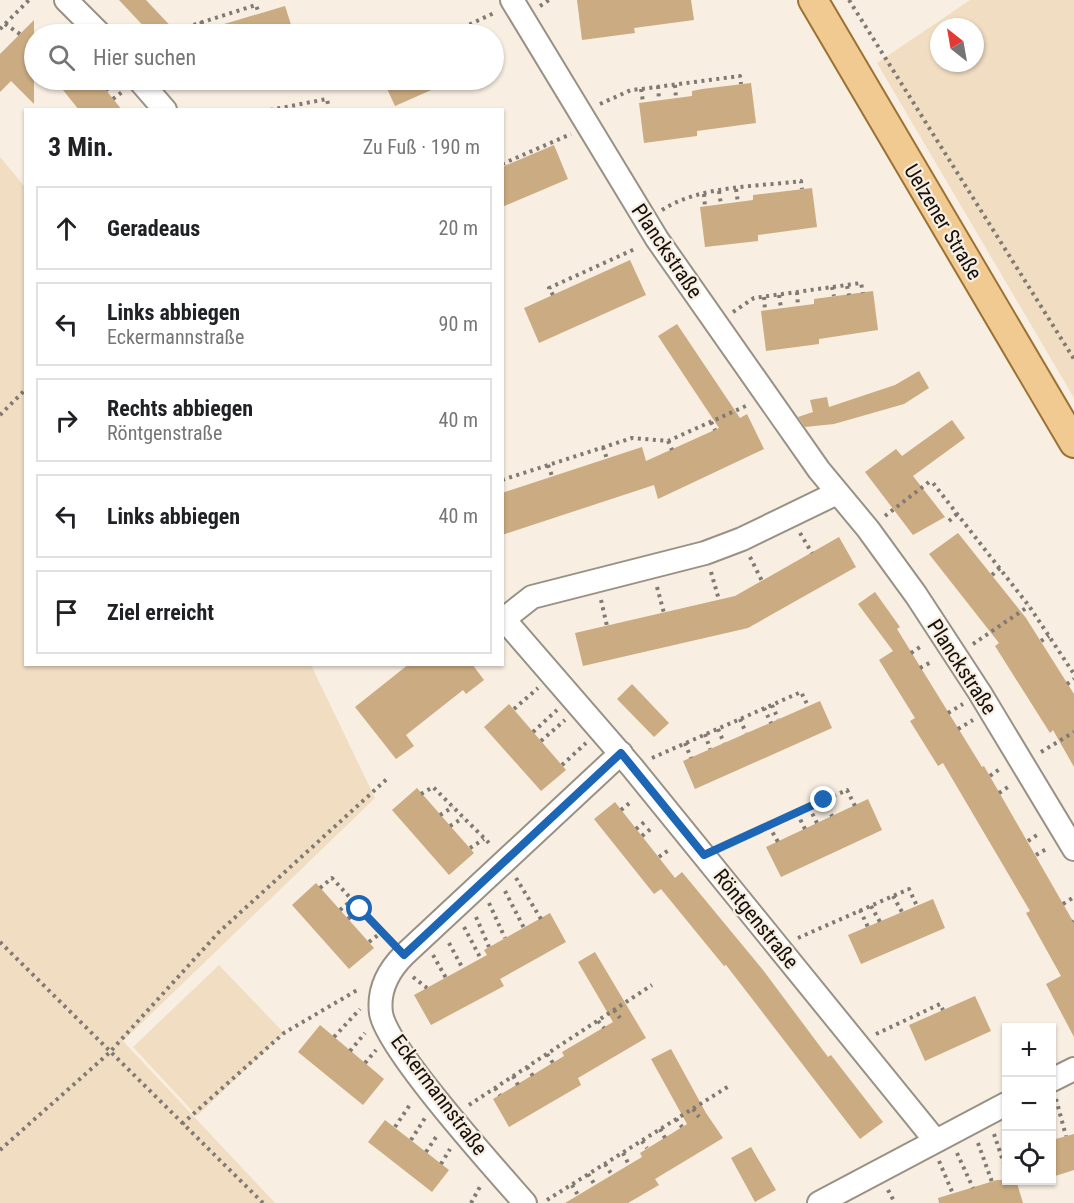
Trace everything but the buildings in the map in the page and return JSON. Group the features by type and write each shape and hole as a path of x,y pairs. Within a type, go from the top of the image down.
{"main road":[{"name":"Uelzener Straße","path":"813,0 1074,443"}],"street":[{"path":"66,0 90,24"},
{"name":"Planckstraße","path":"513,2 651,230 837,493 868,529 956,655 1074,849"},
{"path":"148,90 163,108"},
{"path":"504,617 532,597 705,553 742,539 837,493"},
{"name":"Röntgenstraße","path":"504,619 627,760 856,1043 938,1139"},
{"name":"Eckermannstraße","path":"525,1203 404,1055 381,1015 381,996 397,963 473,890 627,760"},
{"path":"1056,1084 1074,1069"},
{"path":"819,1203 988,1113"}],"path":[{"path":"0,29 29,0"},
{"path":"849,0 1074,359"},
{"path":"469,24 513,2"},
{"path":"193,24 256,5 259,14"},
{"path":"5,24 20,34"},
{"path":"504,163 525,156 631,90 740,76 741,84"},
{"path":"725,78 726,86"},
{"path":"711,80 712,88"},
{"path":"694,82 695,90"},
{"path":"675,84 676,98"},
{"path":"658,86 659,100"},
{"path":"641,89 643,102"},
{"path":"278,108 327,99 329,108"},
{"path":"553,295 549,288 599,265 651,230 678,200 720,191 801,181 802,189"},
{"path":"787,183 788,191"},
{"path":"772,185 773,193"},
{"path":"754,187 756,195"},
{"path":"736,189 738,203"},
{"path":"720,191 721,205"},
{"path":"704,194 705,207"},
{"path":"599,265 602,273"},
{"path":"716,323 754,298 861,283 863,292"},
{"path":"847,286 849,295"},
{"path":"832,287 834,296"},
{"path":"815,290 816,298"},
{"path":"796,292 798,306"},
{"path":"779,295 781,308"},
{"path":"764,297 765,310"},
{"path":"0,415 24,391"},
{"path":"504,479 632,438 668,441 767,395"},
{"path":"711,422 715,430"},
{"path":"668,441 672,450"},
{"path":"603,447 607,459"},
{"path":"548,465 552,476"},
{"path":"868,529 929,482 933,483 1029,606 1074,674"},
{"path":"949,521 957,514"},
{"path":"705,553 719,600"},
{"path":"992,575 1000,568"},
{"path":"956,655 1029,606"},
{"path":"1041,641 1050,636"},
{"path":"514,709 551,675"},
{"path":"1068,684 1074,679"},
{"path":"627,760 685,743 801,692 808,706"},
{"path":"532,732 576,703"},
{"path":"541,741 576,703"},
{"path":"772,705 778,719"},
{"path":"764,708 771,723"},
{"path":"740,719 746,733"},
{"path":"718,729 724,743"},
{"path":"562,765 601,730"},
{"path":"1023,764 1074,732"},
{"path":"705,734 710,749"},
{"path":"685,743 691,758"},
{"path":"0,1150 109,1053 219,932 388,778"},
{"path":"421,794 433,787 484,839"},
{"path":"704,855 847,790 855,806"},
{"path":"824,800 832,816"},
{"path":"440,815 453,807"},
{"path":"809,807 817,823"},
{"path":"797,813 805,829"},
{"path":"450,826 463,818"},
{"path":"769,826 777,842"},
{"path":"462,969 473,890 484,839"},
{"path":"470,848 484,839"},
{"path":"182,1124 284,1033 397,963 382,932 332,878 320,888"},
{"path":"779,947 909,889 917,906"},
{"path":"473,890 541,919"},
{"path":"473,890 524,928"},
{"path":"473,890 505,938"},
{"path":"473,890 489,946"},
{"path":"473,890 481,959"},
{"path":"893,896 902,912"},
{"path":"1063,904 1074,897"},
{"path":"340,910 352,900"},
{"path":"871,906 880,921"},
{"path":"348,919 360,909"},
{"path":"860,910 868,927"},
{"path":"369,942 382,932"},
{"path":"0,942 109,1053 263,1203"},
{"path":"452,1116 652,985"},
{"path":"856,1043 940,1004 943,1010"},
{"path":"614,1010 620,1018"},
{"path":"598,1021 604,1028"},
{"path":"583,1030 587,1038"},
{"path":"567,1040 571,1047"},
{"path":"547,1054 553,1063"},
{"path":"527,1067 533,1076"},
{"path":"513,1076 518,1085"},
{"path":"542,1203 729,1086"},
{"path":"495,1088 500,1095"},
{"path":"1056,1098 1066,1136"},
{"path":"693,1109 699,1117"},
{"path":"988,1113 1002,1157"},
{"path":"988,1113 992,1182"},
{"path":"676,1119 682,1127"},
{"path":"660,1129 665,1138"},
{"path":"938,1139 973,1188"},
{"path":"938,1139 953,1194"},
{"path":"642,1141 647,1148"},
{"path":"623,1153 629,1165"},
{"path":"605,1164 612,1175"},
{"path":"588,1174 595,1185"},
{"path":"572,1185 578,1195"}],"shaded area":[{"path":"970,0 1074,0 1074,398 877,63 930,27 930,72 984,72 984,18 943,18"},
{"path":"0,157 24,186 24,666 311,666 375,798 123,1041 275,1203 0,1203"},
{"path":"219,965 284,1033 197,1116 133,1047"}],"route":[{"path":"360,909 404,955 621,753 704,855 824,800"}]}
